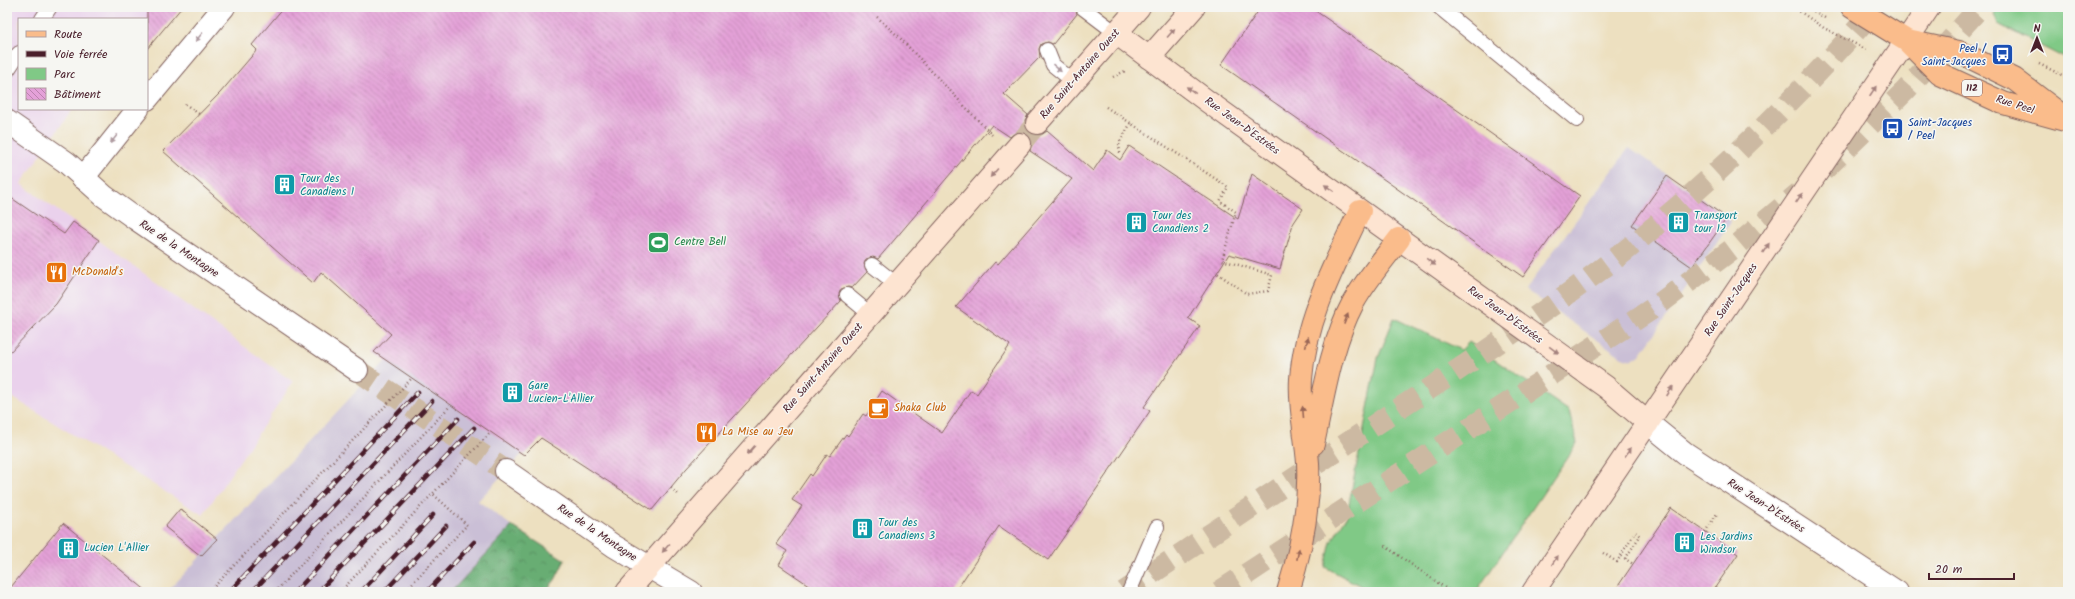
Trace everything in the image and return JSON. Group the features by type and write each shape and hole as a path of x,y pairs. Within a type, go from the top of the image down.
{"main road":[{"name":"Rue Saint-Antoine Ouest","path":"1037,123 1139,7"},
{"path":"1149,58 1194,7"},
{"name":"Rue Peel","path":"1852,7 1907,41 1958,52 2014,79 2068,121"},
{"name":"Rue Saint-Jacques","path":"1533,592 1929,7"},
{"name":"Rue Jean-D'Estrées","path":"1116,33 1360,211 1606,387 1648,423"},
{"name":"Rue Saint-Antoine Ouest","path":"627,592 1020,144"},
{"path":"1308,464 1301,381 1307,343 1325,289 1360,211"},
{"path":"1288,592 1301,542 1308,464 1331,368 1346,317 1359,294 1399,239"}],"street":[{"path":"148,98 224,7"},
{"path":"83,178 137,110"},
{"name":"Rue de la Montagne","path":"7,121 66,162 104,196 136,219 357,370"},
{"name":"Rue Jean-D'Estrées","path":"1648,423 1685,453 1897,592"},
{"name":"Rue de la Montagne","path":"506,471 649,567 691,592"}],"lane":[{"path":"43,18 50,7"},
{"path":"1439,7 1577,120"},
{"path":"1083,8 1116,33"},
{"path":"1047,50 1053,65 1074,82"},
{"path":"7,71 18,54"},
{"path":"872,265 896,284"},
{"path":"847,295 870,314"},
{"path":"1129,592 1157,527"}],"path":[{"path":"1793,7 1824,28 1847,40"},
{"path":"1808,7 1825,18"},
{"path":"877,17 898,36 992,135"},
{"path":"185,104 199,114"},
{"path":"1106,108 1228,187 1220,201 1236,212 1222,260 1272,275 1268,291 1247,294 1217,273"},
{"path":"1120,153 1119,143 1131,124"},
{"path":"209,592 411,379"},
{"path":"274,592 450,406"},
{"path":"340,592 490,433"},
{"path":"671,488 679,495"},
{"path":"404,592 467,525 433,494"},
{"path":"1705,532 1718,512"},
{"path":"1603,553 1617,562 1635,532 1640,536 1625,559"},
{"path":"1385,546 1451,592"},
{"path":"1621,556 1632,564"}],"shaded area":[{"path":"7,7 158,7 148,18 18,18 18,110 71,110 21,184 293,382 203,515 7,394"},
{"path":"1629,148 1729,218 1731,222 1640,355 1632,360 1622,357 1525,290"},
{"path":"461,276 686,469 653,510 541,438 525,455 522,454 478,501 512,526 451,592 167,592 401,344"}],"green space":[{"path":"1998,7 2068,7 2068,60 1998,24 1994,14"},
{"path":"1394,318 1461,350 1469,342 1569,411 1577,443 1476,592 1372,592 1325,567 1331,542 1346,518 1378,358"},
{"path":"512,526 565,560 555,580 545,592 451,592"}],"building":[{"path":"147,7 182,7 148,48"},
{"path":"284,7 1075,7 1077,14 1053,44 1048,42 1041,44 1039,49 1040,57 1004,94 1028,115 1025,120 1025,127 1029,133 1041,135 1047,131 1093,171 1107,150 1120,160 1129,146 1238,219 1252,174 1303,209 1293,224 1280,269 1229,254 1188,318 1200,326 1144,407 1150,411 1048,560 999,526 955,592 819,592 779,565 787,551 776,544 802,506 792,500 810,474 812,476 827,454 830,456 846,434 848,436 863,414 866,416 882,391 942,433 971,390 977,394 1010,345 956,307 995,262 998,264 1072,179 1030,151 1032,140 1028,134 1016,132 1010,137 992,125 878,259 873,257 866,259 864,264 867,272 852,288 848,287 841,289 839,294 841,301 686,469 652,510 541,438 524,455 374,352 391,334 321,272 313,283 163,151 220,93 257,50 252,45"},
{"path":"1261,7 1310,7 1580,196 1523,277 1221,65"},
{"name":"Transport tour 12","path":"1667,176 1727,218 1692,267 1632,225"},
{"path":"7,195 64,234 73,222 99,240 56,304 7,355"},
{"name":"Les Jardins Windsor","path":"1671,508 1738,554 1712,592 1614,592"},
{"path":"180,509 217,539 201,556 165,527"},
{"name":"Lucien L'Allier","path":"63,523 148,592 7,592"}],"tunnel":[{"path":"1124,592 1479,356 1625,251 1692,194 1756,135 1818,72 1877,7"},
{"path":"1823,171 1906,90 1980,7"},
{"path":"1020,144 1037,123"},
{"path":"1219,592 1655,307 1735,247 1799,193"},
{"path":"357,370 506,471"}],"railway":[{"path":"229,592 418,392"},
{"path":"252,592 432,401"},
{"path":"295,592 458,419"},
{"path":"318,592 474,428"},
{"path":"361,592 433,515"},
{"path":"384,592 446,526"},
{"path":"427,592 474,542"}],"place":[{"name":"Peel / Saint-Jacques","path":"2002,55"},
{"name":"Saint-Jacques / Peel","path":"1893,129"},
{"name":"Tour des Canadiens 1","path":"284,185"},
{"name":"Tour des Canadiens 2","path":"1137,222"},
{"name":"Transport tour 12","path":"1679,222"},
{"name":"Centre Bell","path":"659,242"},
{"name":"McDonald's","path":"56,272"},
{"name":"Gare Lucien-L'Allier","path":"513,392"},
{"name":"Shaka Club","path":"878,408"},
{"name":"La Mise au Jeu","path":"707,432"},
{"name":"Tour des Canadiens 3","path":"862,529"},
{"name":"Les Jardins Windsor","path":"1685,543"},
{"name":"Lucien L'Allier","path":"68,548"}]}
